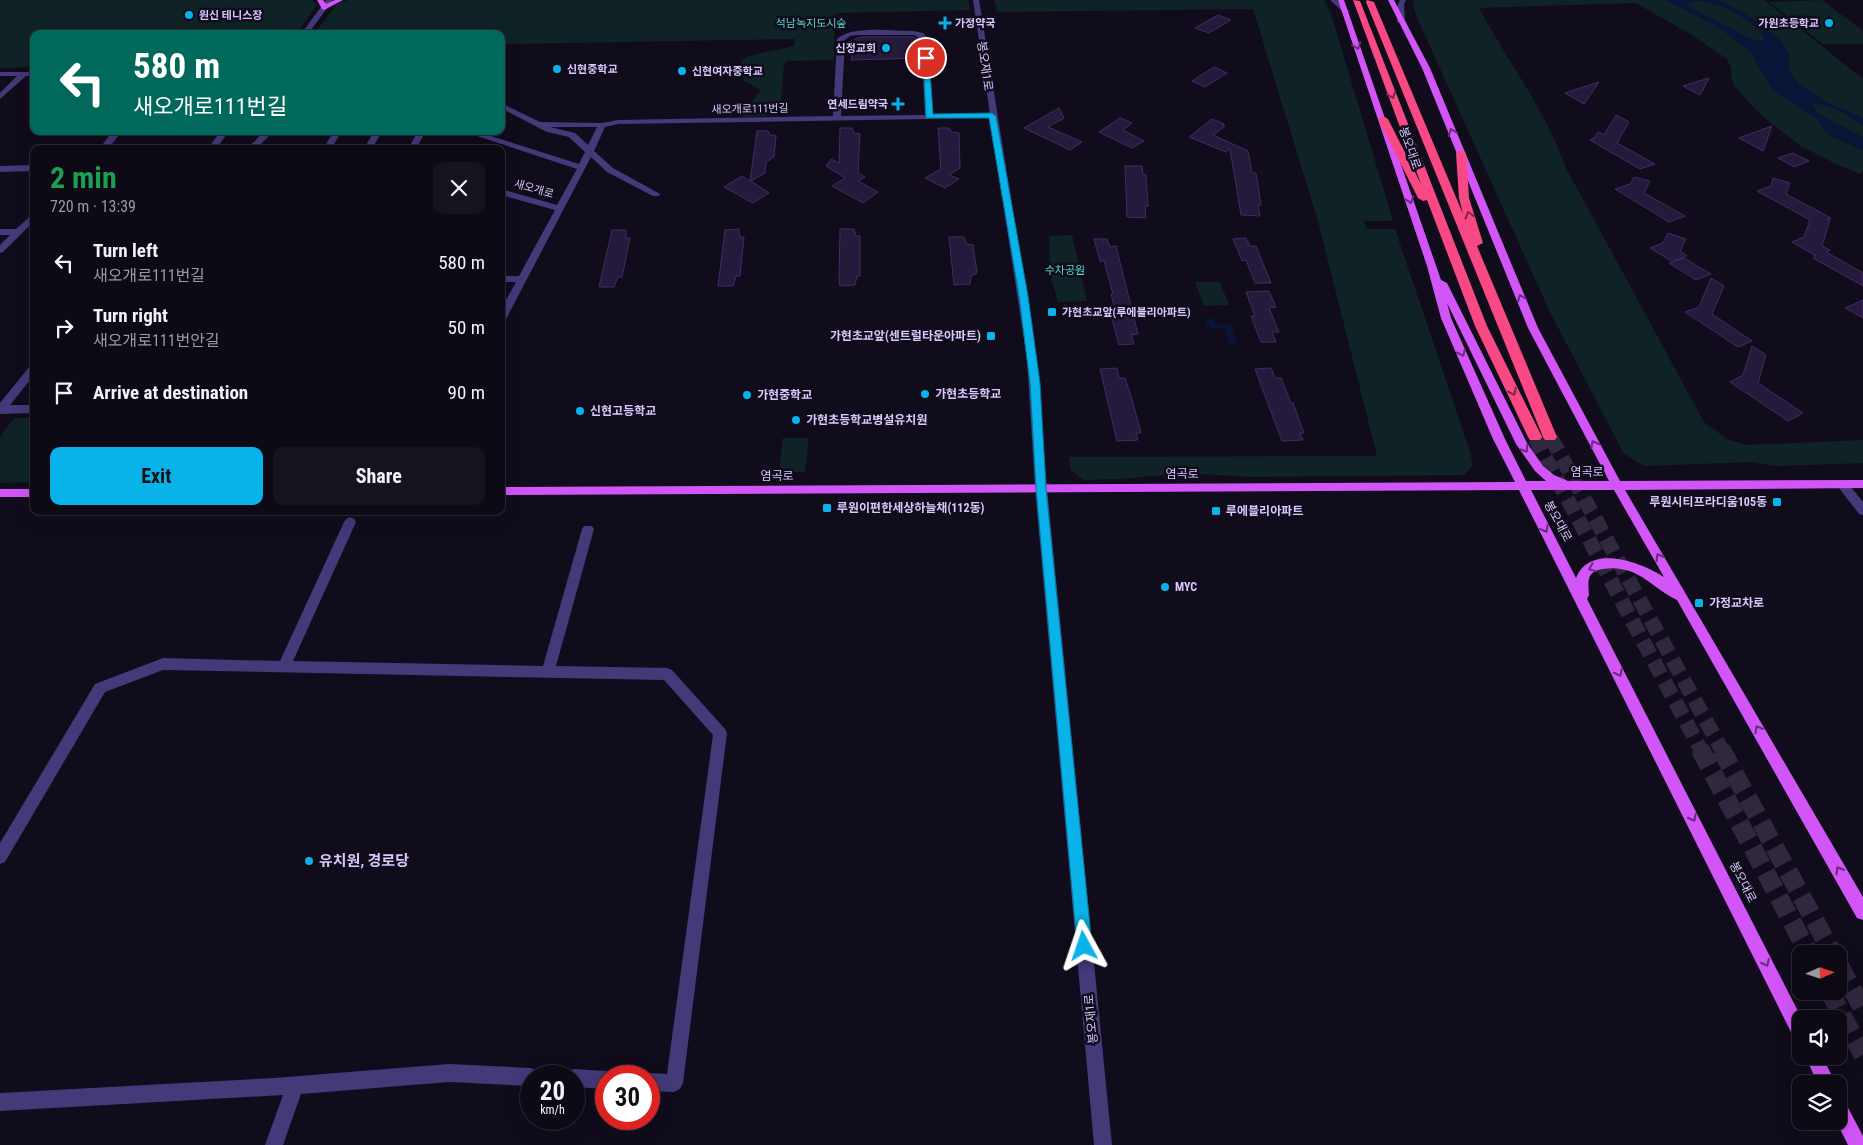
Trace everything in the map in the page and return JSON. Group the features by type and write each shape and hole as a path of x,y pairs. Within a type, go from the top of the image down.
{"highway":[{"name":"봉오대로","path":"1356,1 1481,326 1535,437"},
{"name":"봉오대로","path":"1370,2 1550,437"},
{"path":"1383,119 1434,220 1481,326"},
{"path":"1460,153 1464,198 1497,312"}],"main road":[{"path":"320,0 324,8 340,0"},
{"name":"봉오대로","path":"1341,0 1432,266 1446,318 1522,486 1586,606 1792,1016"},
{"path":"1391,0 1426,68 1533,328 1595,447 1863,912"},
{"path":"1432,266 1462,319 1522,444 1537,467 1555,482 1570,486"},
{"name":"염곡로","path":"505,491 1862,486"},
{"path":"0,493 30,493"},
{"path":"1586,606 1581,580 1584,571 1594,565 1624,564 1639,569 1683,599"},
{"path":"1847,1124 1858,1145"}],"street":[{"path":"307,30 330,0"},
{"name":"봉오재1로","path":"976,0 992,116 1032,359 1041,488 1103,1145"},
{"path":"1333,0 1346,12"},
{"path":"1401,22 1401,4 1403,0"},
{"path":"837,118 841,39 848,34 856,33 919,33 925,38 929,117"},
{"path":"0,74 30,74"},
{"path":"0,97 24,74"},
{"path":"505,107 550,130 572,135 610,170 656,194"},
{"name":"새오개로111번길","path":"536,124 992,116"},
{"path":"505,311 582,168 602,124"},
{"path":"106,145 115,135"},
{"path":"214,145 222,135"},
{"path":"255,145 265,135"},
{"path":"479,135 582,168"},
{"path":"0,169 30,168"},
{"name":"새오개로","path":"505,193 560,209"},
{"path":"0,250 30,220"},
{"path":"0,232 16,232"},
{"path":"505,279 522,279"},
{"path":"0,410 30,373"},
{"path":"0,393 14,393"},
{"path":"0,410 30,409"},
{"path":"1843,485 1862,508"},
{"path":"284,667 350,522"},
{"path":"548,672 588,529"},
{"path":"0,857 100,688 163,664 667,674 720,733 674,1083 660,1082"},
{"path":"0,1102 295,1085 449,1073 520,1076"},
{"path":"274,1145 295,1085"}],"green space":[{"path":"0,0 312,0 317,5 299,30 30,30 30,67 0,68"},
{"name":"석남녹지도시숲","path":"348,0 968,0 970,10 837,13 834,16 834,60 787,61 784,64 780,115 741,117 761,90 744,81 741,62 748,56 794,46 795,39 505,44 505,30 317,30 337,4"},
{"path":"994,0 1324,0 1331,14 1393,221 1364,221 1367,229 1395,229 1469,449 1473,465 1465,475 1251,477 1185,473 1120,479 1083,480 1071,470 1069,457 1377,456 1318,221 1253,9 997,12"},
{"path":"1413,0 1764,0 1863,79 1863,171 1860,174 1801,146 1777,128 1756,110 1734,86 1731,68 1727,59 1695,37 1636,3 1479,8 1548,126 1566,168 1704,422 1727,439 1746,445 1863,440 1863,463 1776,466 1752,462 1645,466 1624,454 1549,310 1415,13"},
{"name":"가원초등학교","path":"1822,0 1863,31 1863,44 1823,44 1769,2"},
{"name":"수차공원","path":"1072,235 1087,301 1058,302 1050,273 1049,236"},
{"path":"1195,282 1220,282 1229,305 1204,306"},
{"path":"14,418 30,418 30,482 0,483 0,437"},
{"path":"783,438 809,438 805,472 779,472"}],"water":[{"path":"1665,0 1718,0 1758,22 1781,41 1789,55 1789,71 1800,85 1827,102 1863,118 1863,126 1831,107 1818,104 1812,105 1817,113 1863,137 1863,151 1831,136 1817,119 1772,89 1751,53 1716,26","holes":["1693,1 1723,7 1742,17 1765,39 1757,41 1749,38 1687,4"]},
{"path":"1213,318 1216,325 1231,324 1237,344 1229,344 1224,328 1209,329 1205,319"}],"building":[{"path":"1218,15 1231,20 1209,33 1195,28"},
{"name":"신정교회","path":"860,37 914,37 919,40 920,58 851,60 855,39"},
{"path":"1214,67 1227,73 1205,87 1192,81"},
{"path":"1709,78 1700,95 1683,86"},
{"path":"1599,82 1584,104 1565,93"},
{"path":"1059,108 1064,118 1048,127 1082,142 1070,150 1024,128"},
{"path":"1616,115 1629,122 1617,143 1655,164 1640,169 1590,140 1598,132 1604,135"},
{"path":"1120,118 1132,123 1123,130 1144,141 1132,148 1099,132"},
{"path":"1212,119 1225,126 1213,135 1248,151 1252,173 1256,173 1261,205 1258,205 1260,216 1241,215 1230,149 1226,152 1189,137"},
{"path":"1772,126 1763,151 1739,138"},
{"path":"840,128 852,128 854,133 860,134 858,173 865,177 858,181 878,192 863,203 832,186 845,178 826,166 831,159 839,163"},
{"path":"938,128 949,128 952,132 959,133 960,168 949,175 959,179 945,188 925,178 939,170 941,171"},
{"path":"757,131 768,131 770,135 776,136 774,157 766,162 765,173 751,181 769,193 753,203 724,187 742,176 750,181"},
{"path":"1793,153 1809,161 1794,167 1778,158"},
{"path":"1125,166 1142,166 1143,174 1146,175 1148,206 1145,206 1146,218 1127,217"},
{"path":"1634,177 1650,181 1644,193 1685,216 1669,222 1615,189 1630,184"},
{"path":"1773,178 1790,183 1786,194 1831,218 1827,219 1830,220 1822,246 1830,250 1826,252 1863,273 1863,286 1813,258 1816,256 1792,242 1804,237 1810,220 1757,191 1771,186"},
{"path":"739,229 740,237 744,237 740,276 736,276 733,286 718,286 725,230"},
{"path":"840,229 854,229 856,236 860,236 860,276 857,276 855,285 840,286"},
{"path":"612,230 626,230 626,238 630,238 622,277 618,277 614,287 599,287"},
{"path":"1668,233 1686,239 1680,251 1687,256 1674,261 1684,258 1711,274 1696,280 1669,263 1673,262 1650,248 1663,243"},
{"path":"949,237 964,237 967,244 973,245 977,273 971,276 970,284 954,285"},
{"path":"1246,238 1250,246 1256,246 1271,283 1255,283 1246,260 1242,261 1233,239"},
{"path":"1094,239 1107,239 1110,247 1116,246 1138,334 1131,335 1134,344 1119,345 1112,319 1117,318 1111,294 1113,294 1104,261 1100,261"},
{"path":"1711,278 1724,286 1712,314 1752,341 1738,347 1685,312 1699,307"},
{"path":"1269,291 1276,307 1269,308 1279,332 1272,332 1276,342 1261,342 1251,316 1255,316 1246,292"},
{"path":"1863,300 1863,318 1845,308"},
{"path":"1752,346 1766,355 1758,383 1803,413 1788,421 1730,382 1743,375"},
{"path":"1117,368 1119,378 1125,378 1133,403 1141,433 1136,433 1138,440 1117,441 1100,369"},
{"path":"1271,368 1275,378 1281,378 1291,403 1293,403 1304,433 1300,433 1303,440 1282,441 1255,369"}],"tunnel":[{"path":"1535,438 1701,750"},
{"path":"1551,438 1722,750"},
{"path":"1700,749 1804,945"},
{"path":"1721,749 1828,945"},
{"path":"1848,982 1863,1009"},
{"path":"1834,1000 1863,1055"}],"place":[{"name":"원신 테니스장","path":"189,15"},
{"name":"가정약국","path":"945,23"},
{"name":"가원초등학교","path":"1829,23"},
{"name":"신정교회","path":"886,48"},
{"name":"신현중학교","path":"557,69"},
{"name":"신현여자중학교","path":"682,71"},
{"name":"연세드림약국","path":"898,104"},
{"name":"가현초교앞(루에블리아파트)","path":"1052,312"},
{"name":"가현초교앞(센트럴타운아파트)","path":"991,336"},
{"name":"가현초등학교","path":"925,394"},
{"name":"가현중학교","path":"747,395"},
{"name":"신현고등학교","path":"580,411"},
{"name":"가현초등학교병설유치원","path":"796,420"},
{"name":"루원시티프라디움105동","path":"1777,502"},
{"name":"루원이편한세상하늘채(112동)","path":"827,508"},
{"name":"루에블리아파트","path":"1216,511"},
{"name":"MYC","path":"1165,587"},
{"name":"가정교차로","path":"1699,603"},
{"name":"유치원, 경로당","path":"309,861"}],"route":[{"path":"926,58 929,117 992,116 1023,296 1035,383 1041,488 1084,946"}]}
